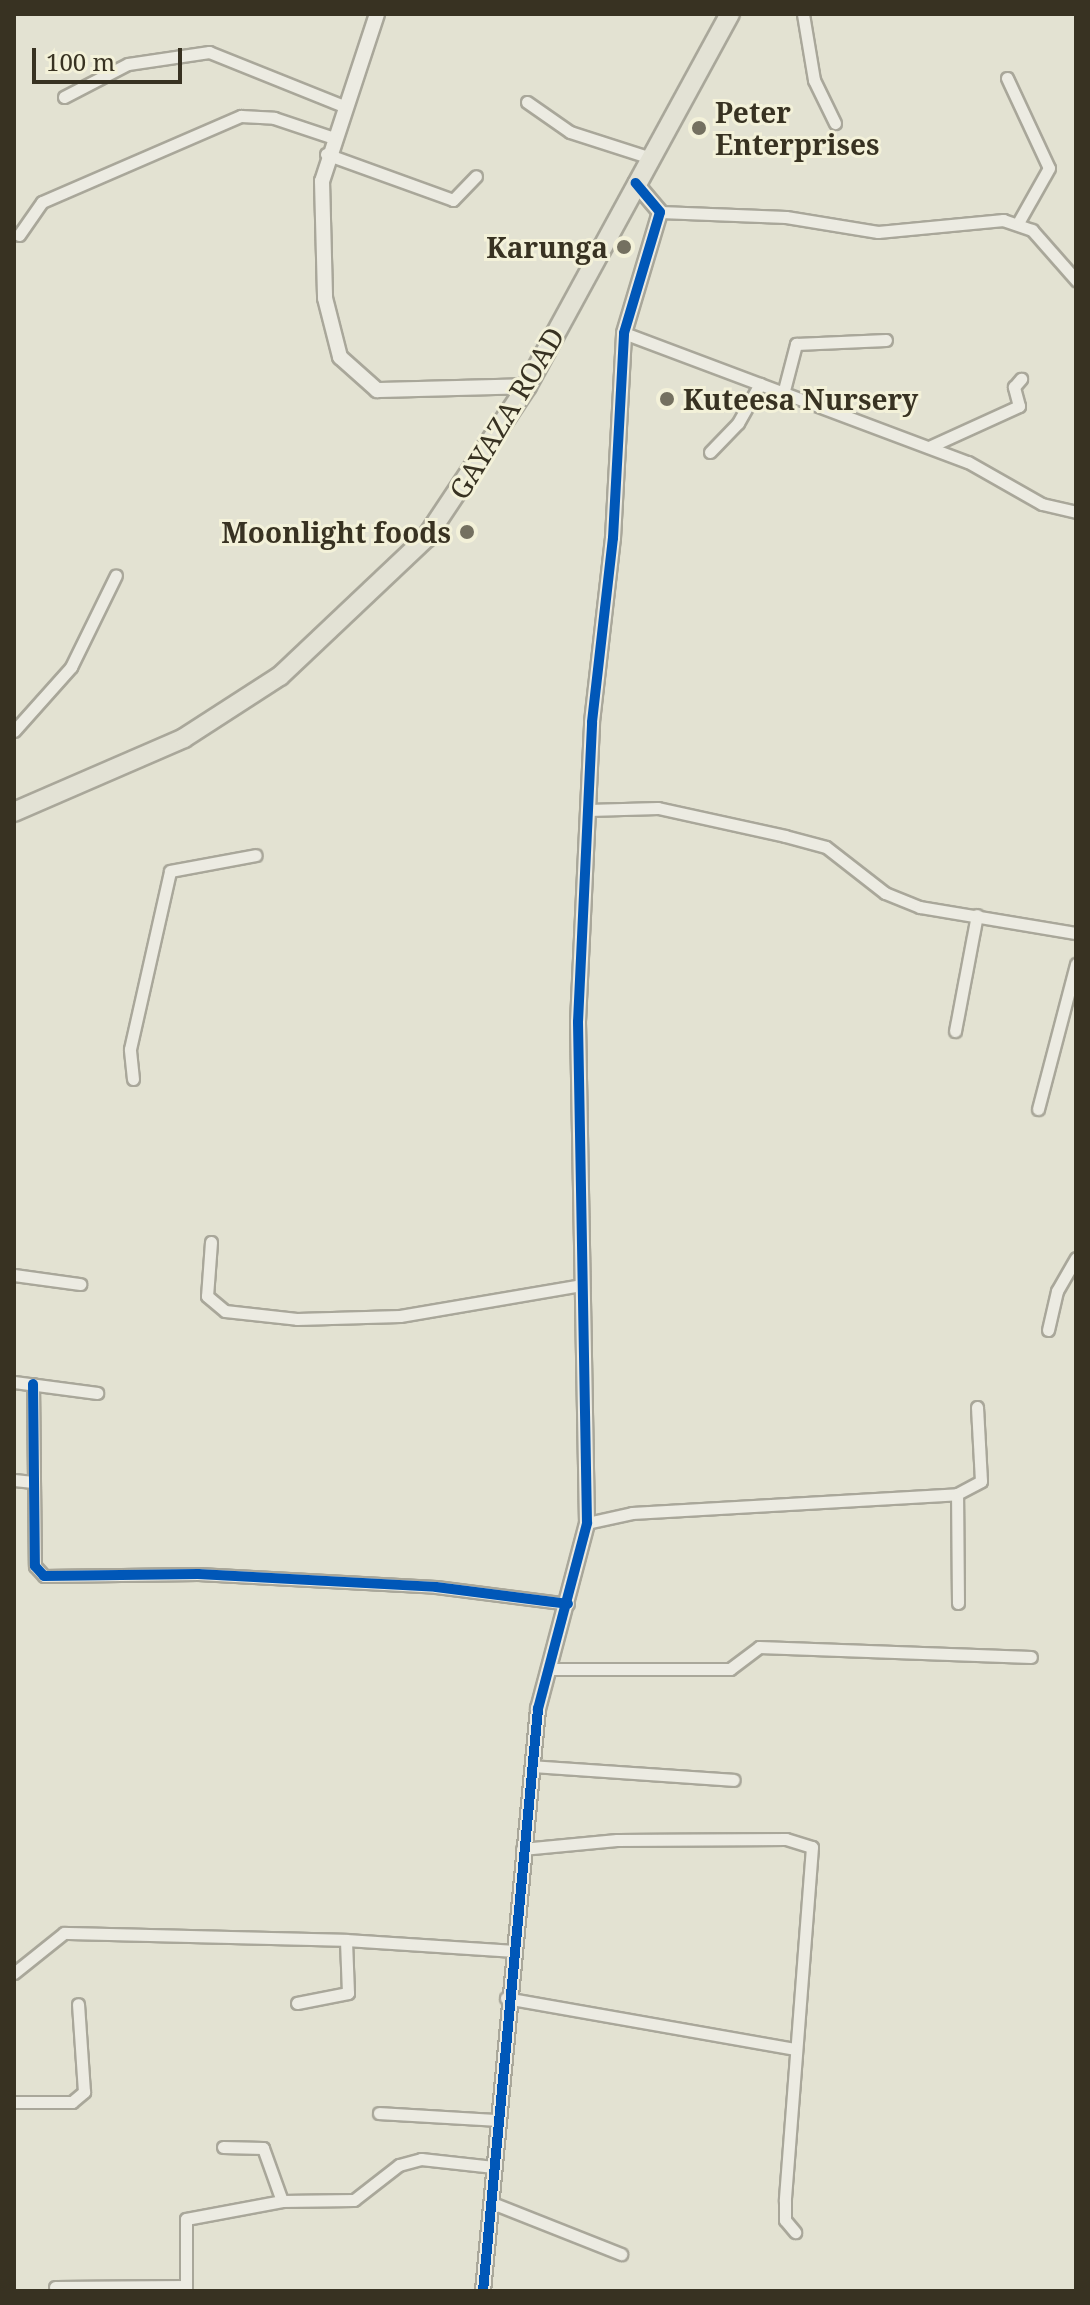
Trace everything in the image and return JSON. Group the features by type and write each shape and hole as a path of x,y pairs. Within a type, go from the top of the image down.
{"main road":[{"name":"GAYAZA ROAD","path":"14,812 184,738 280,676 426,538 527,386 730,14"}],"street":[{"path":"377,14 341,105 326,154 320,210 325,298 331,333 353,376 392,392 527,386"},
{"path":"803,14 814,80 835,123"},
{"path":"64,97 128,64 209,52 341,105"},
{"path":"1007,78 1049,168 1018,223"},
{"path":"527,102 570,132 651,158"},
{"path":"19,235 42,202 241,116 274,118 331,137"},
{"path":"326,154 453,200 476,176"},
{"path":"636,183 660,212 786,217 878,232 973,220 1018,223 1076,280"},
{"path":"483,2291 506,1998 515,1951 531,1766 547,1669 568,1604 587,1523 578,1022 588,810 624,333 660,212"},
{"path":"624,333 928,447 988,471 1042,504 1076,512"},
{"path":"783,394 796,344 886,340"},
{"path":"928,447 1019,406 1014,387 1021,379"},
{"path":"710,452 738,423 760,384"},
{"path":"14,731 71,667 116,575"},
{"path":"588,810 658,808 785,836 826,847 904,901 1076,933"},
{"path":"133,1079 130,1049 170,871 256,855"},
{"path":"955,1031 977,915"},
{"path":"1038,1109 1076,964"},
{"path":"211,1242 207,1296 225,1311 297,1319 400,1316 582,1285"},
{"path":"1048,1330 1057,1291 1076,1258"},
{"path":"14,1275 80,1284"},
{"path":"14,1382 97,1393"},
{"path":"33,1384 35,1566 44,1576 198,1574 436,1587 568,1604"},
{"path":"587,1523 632,1513 957,1494 981,1481 977,1407"},
{"path":"14,1480 33,1482"},
{"path":"957,1494 958,1603"},
{"path":"547,1669 730,1669 759,1647 1031,1657"},
{"path":"531,1766 734,1780"},
{"path":"522,1849 617,1840 806,1841 813,1879 795,2049 785,2201 785,2220 795,2232"},
{"path":"14,1973 64,1933 346,1940 515,1951"},
{"path":"297,2003 348,1993 346,1940"},
{"path":"506,1998 795,2049"},
{"path":"14,2102 72,2102 84,2092 78,2004"},
{"path":"379,2113 498,2120"},
{"path":"223,2147 263,2148 282,2201"},
{"path":"55,2287 186,2289 186,2219 282,2201 360,2199 399,2165 421,2159 494,2167"},
{"path":"492,2203 621,2254"}],"cycle path":[{"path":"483,2291 538,1709 587,1523 578,1022 592,722 613,538 624,333 660,212 636,183"},
{"path":"33,1384 35,1566 44,1576 198,1574 436,1587 568,1604"}],"place":[{"name":"Peter Enterprises","path":"699,128"},
{"name":"Karunga","path":"624,247"},
{"name":"Kuteesa Nursery","path":"667,399"},
{"name":"Moonlight foods","path":"467,532"}]}
